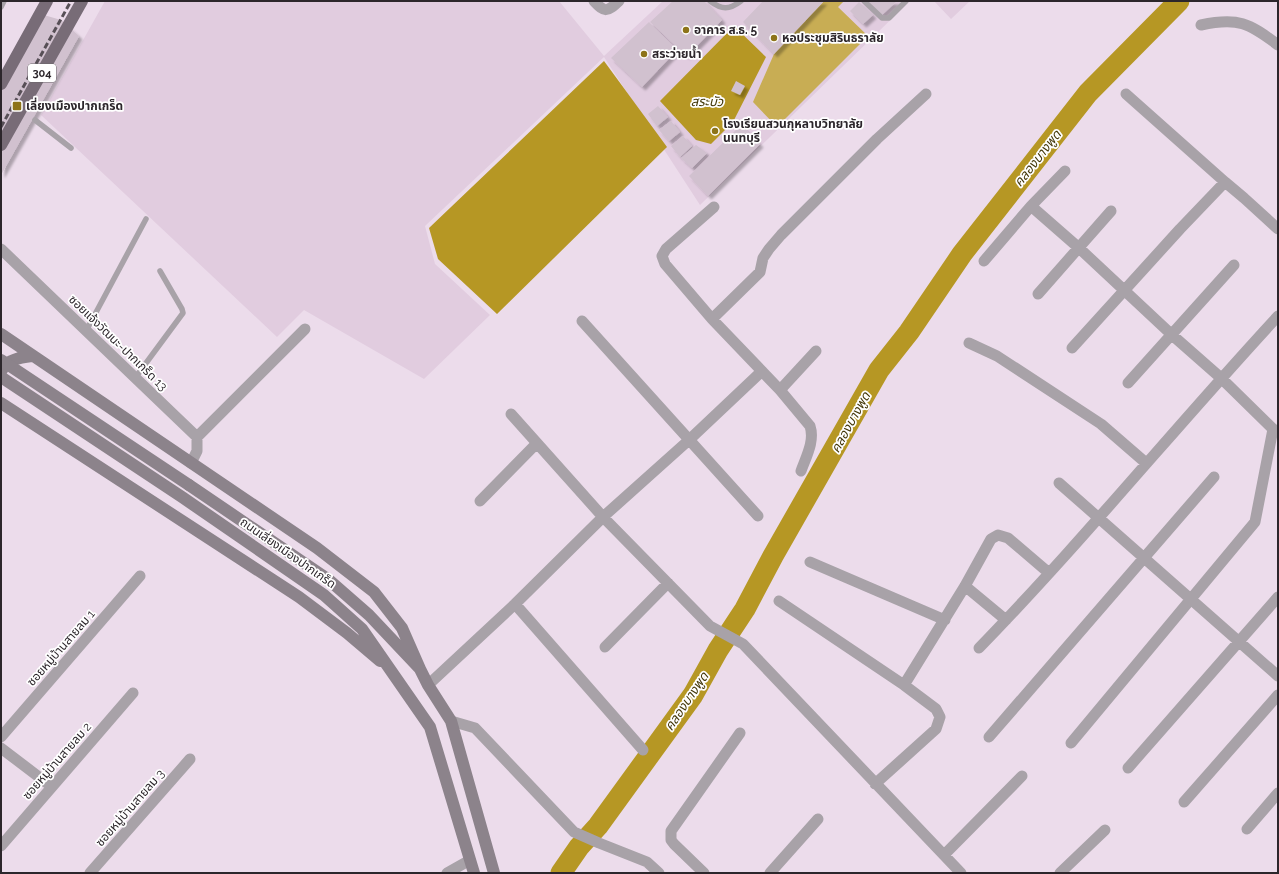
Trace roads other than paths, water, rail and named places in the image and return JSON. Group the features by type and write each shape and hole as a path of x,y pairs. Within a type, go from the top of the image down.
{"main road":[{"name":"304","path":"2,81 47,1"},
{"name":"304","path":"1,145 82,1"},
{"path":"1,334 317,548 374,592 402,628 420,669"},
{"path":"1,371 4,366 20,358 32,356"},
{"name":"ถนนเลี่ยงเมืองปากเกร็ด","path":"1,360 329,580 369,615 420,669 428,685 451,721 494,873"},
{"name":"ถนนเลี่ยงเมืองปากเกร็ด","path":"1,377 182,497 324,595 362,629 394,673 430,727 474,873"},
{"path":"3,403 299,596 347,633 394,673"}],"street":[{"path":"594,1 602,10 611,9 619,1"},
{"path":"1202,24 1235,21 1245,23 1257,29 1278,45"},
{"path":"712,319 760,272 763,258 781,235 878,139 926,94"},
{"path":"1126,94 1278,229"},
{"path":"984,261 1031,206 1065,171"},
{"path":"1072,348 1124,290 1226,182"},
{"path":"1031,206 1079,248 1276,430 1255,522 1071,743"},
{"path":"714,207 666,249 662,256 665,264 712,319 780,390 810,426 812,441 801,471"},
{"path":"1038,294 1111,211"},
{"name":"ซอยแจ้งวัฒนะ-ปากเกร็ด 13","path":"1,249 197,437"},
{"path":"1128,383 1234,265"},
{"path":"979,648 1049,573 1221,378 1278,316"},
{"path":"582,321 758,516"},
{"path":"190,463 196,451 197,437 305,329"},
{"path":"969,343 997,356 1101,424 1146,463"},
{"path":"780,390 816,351"},
{"path":"428,685 515,604 603,517 689,440 762,371"},
{"path":"511,414 603,517 710,626 743,644 961,873"},
{"path":"480,501 537,443"},
{"path":"989,737 1214,478"},
{"path":"1059,483 1278,676"},
{"path":"904,685 945,620 991,539 998,535 1008,538 1049,573"},
{"path":"810,562 945,620"},
{"name":"ซอยหมู่บ้านสายลม 1","path":"1,737 140,576"},
{"path":"605,647 668,583"},
{"path":"965,586 1006,620"},
{"path":"1128,768 1278,597"},
{"path":"779,601 904,685 936,709 940,717 936,729 875,784"},
{"path":"515,604 643,750"},
{"name":"ซอยหมู่บ้านสายลม 2","path":"1,846 133,693"},
{"path":"1184,802 1278,695"},
{"path":"451,721 475,728 574,832 646,862 658,873"},
{"path":"704,873 674,844 671,840 671,831 740,733"},
{"path":"1,748 52,787"},
{"name":"ซอยหมู่บ้านสายลม 3","path":"90,873 190,759"},
{"path":"944,855 1022,776"},
{"path":"1247,829 1278,792"},
{"path":"770,873 818,819"},
{"path":"1060,873 1105,830"},
{"path":"447,873 470,860"}],"lane":[{"path":"1,7 4,1"},
{"path":"710,1 718,7 732,8 741,1"},
{"path":"864,1 882,18 889,18 906,1"},
{"path":"35,120 71,148"},
{"path":"86,331 146,219"},
{"path":"136,378 183,313 160,271"}],"water":[{"name":"สระบัว","path":"734,26 766,57 733,122 711,144 696,140 660,101"},
{"path":"604,61 667,147 497,314 438,259 429,228"}],"waterway":[{"name":"คลองบางพูด","path":"561,873 579,847 598,826 693,695 718,650 745,609 773,556 879,370 909,332 962,254 1088,93 1179,1"}],"railway":[{"path":"1,127 71,1"}],"place":[{"name":"อาคาร ส.ธ. 5","path":"686,30"},
{"name":"หอประชุมสิรินธราลัย","path":"774,38"},
{"name":"สระว่ายน้ำ","path":"644,54"},
{"name":"เลี่ยงเมืองปากเกร็ด","path":"17,106"},
{"name":"โรงเรียนสวนกุหลาบวิทยาลัย นนทบุรี","path":"715,131"}]}
